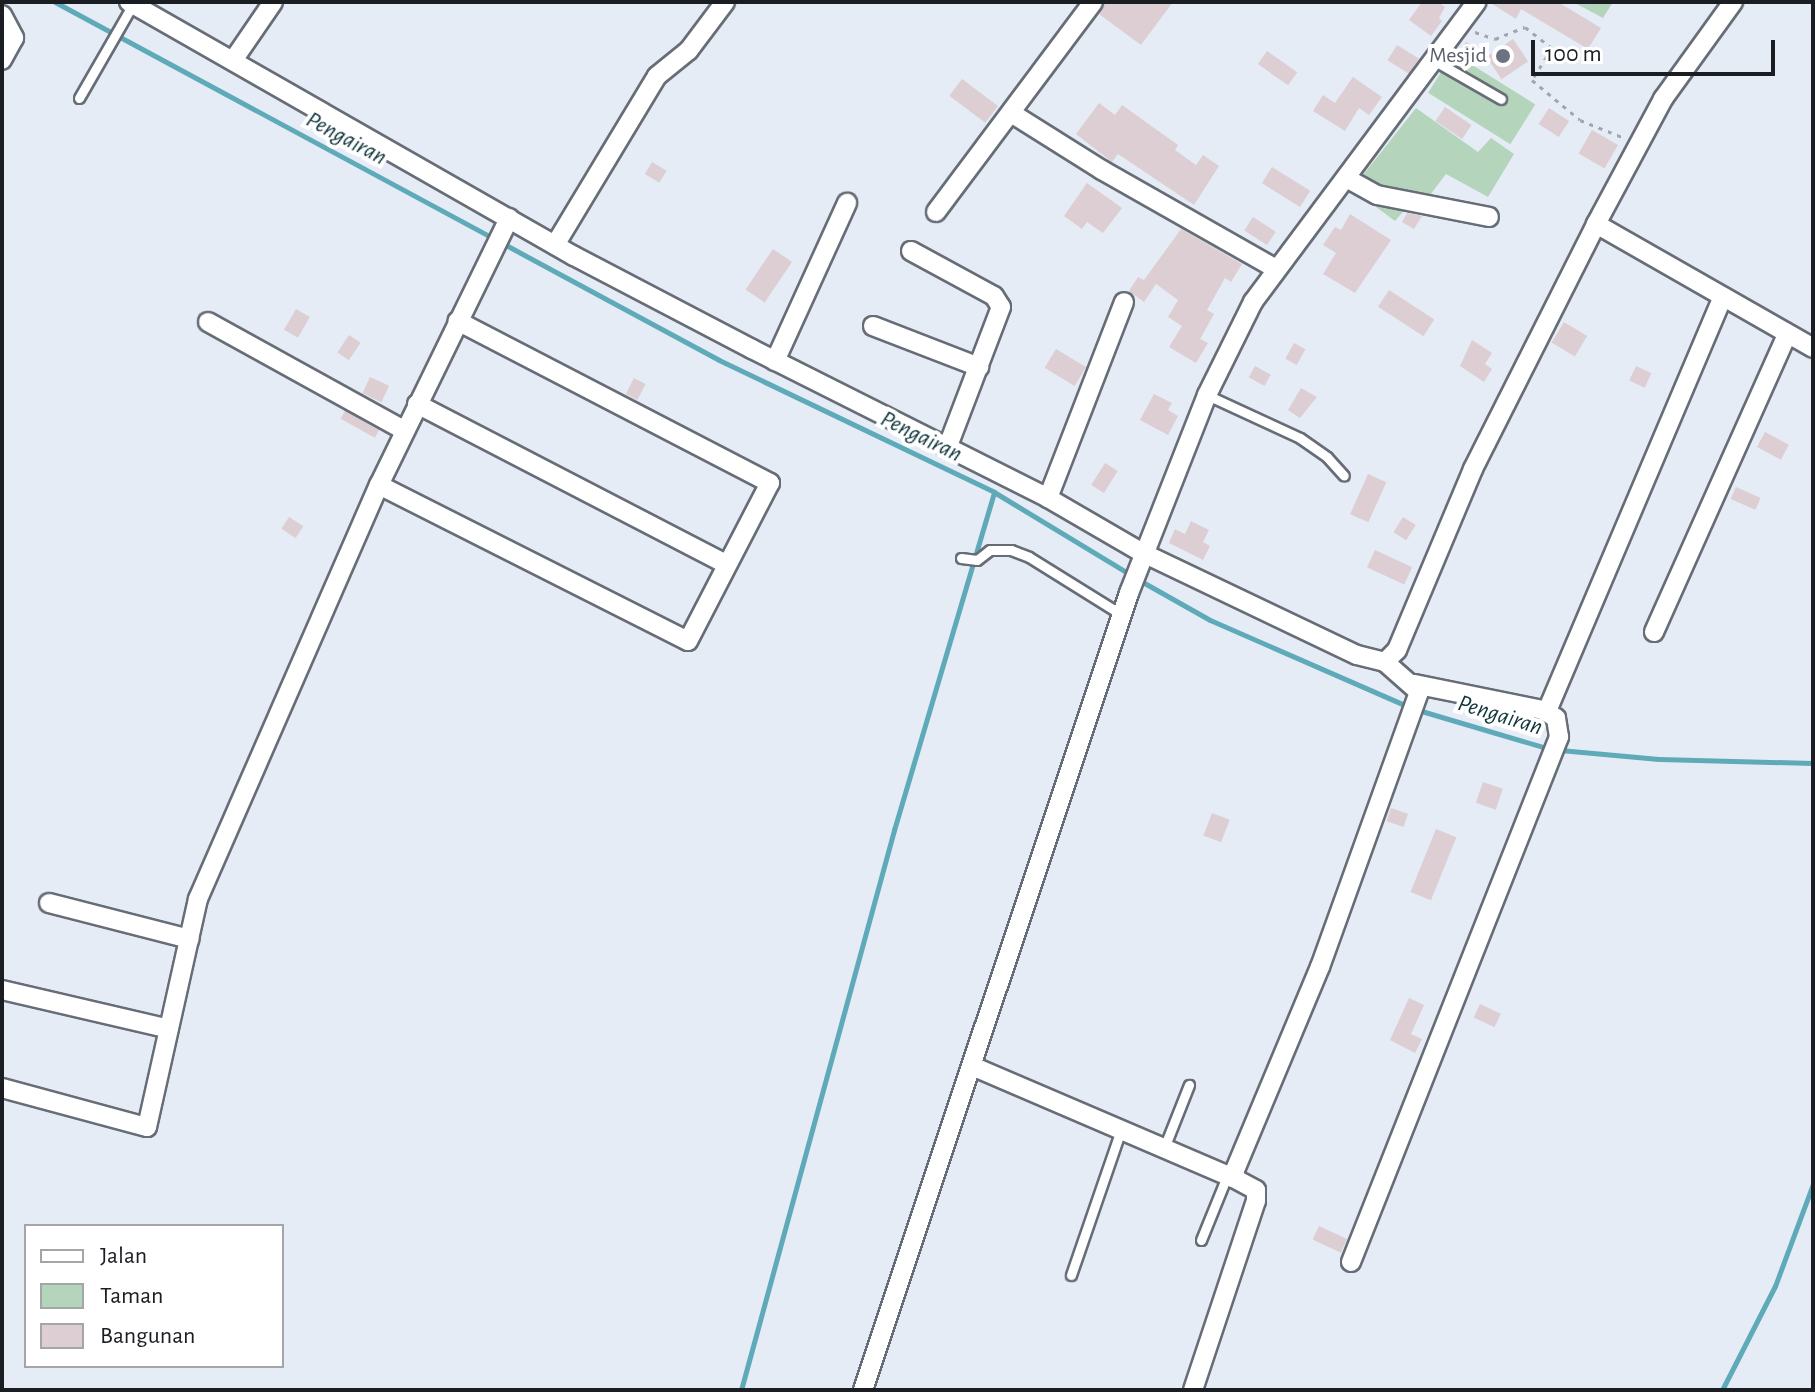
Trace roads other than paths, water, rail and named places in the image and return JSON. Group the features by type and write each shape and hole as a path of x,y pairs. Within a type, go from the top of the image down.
{"street":[{"path":"234,59 273,2"},
{"path":"555,245 657,76 689,50 725,2"},
{"path":"936,212 1093,2"},
{"path":"863,1390 1129,593 1207,395 1253,302 1348,179 1477,2"},
{"path":"1385,662 1397,650 1473,469 1596,224 1663,99 1733,2"},
{"path":"129,7 234,59 555,245 775,361 1048,498 1142,558 1357,655 1385,662 1414,702"},
{"path":"2,15 14,38 2,60"},
{"path":"1011,113 1102,170 1276,269"},
{"path":"1348,179 1377,195 1489,217"},
{"path":"775,361 847,203"},
{"path":"2,1088 147,1127 198,899 404,430 509,218"},
{"path":"1596,224 1813,348"},
{"path":"911,251 994,296 1000,303 1000,313 948,446"},
{"path":"1547,711 1723,297"},
{"path":"1048,498 1124,302"},
{"path":"379,485 688,641 770,483 458,321"},
{"path":"208,322 404,430"},
{"path":"873,326 979,367"},
{"path":"1654,632 1787,334"},
{"path":"417,404 727,565"},
{"path":"1351,1262 1556,751 1559,724 1547,711 1414,702"},
{"path":"1230,1177 1320,967 1414,702"},
{"path":"49,903 189,939"},
{"path":"2,990 169,1029"},
{"path":"972,1066 1256,1190 1256,1201 1193,1390"}],"lane":[{"path":"79,98 129,7"},
{"path":"1435,61 1501,99"},
{"path":"1207,395 1300,438 1327,457 1344,476"},
{"path":"969,559 999,549 1029,557 1122,615"},
{"path":"1164,1148 1189,1085"},
{"path":"1071,1275 1121,1130"},
{"path":"1201,1240 1230,1177"}],"waterway":[{"name":"Pengairan","path":"55,2 719,360 994,492 1131,575"},
{"path":"741,1390 894,830 994,492"},
{"name":"Pengairan","path":"1139,580 1210,620 1409,707"},
{"name":"Pengairan","path":"1418,710 1550,749"},
{"name":"Pengairan","path":"1560,750 1659,759 1813,763"},
{"path":"1722,1390 1775,1286 1813,1184"}],"place":[{"name":"Mesjid","path":"1503,56"}]}
